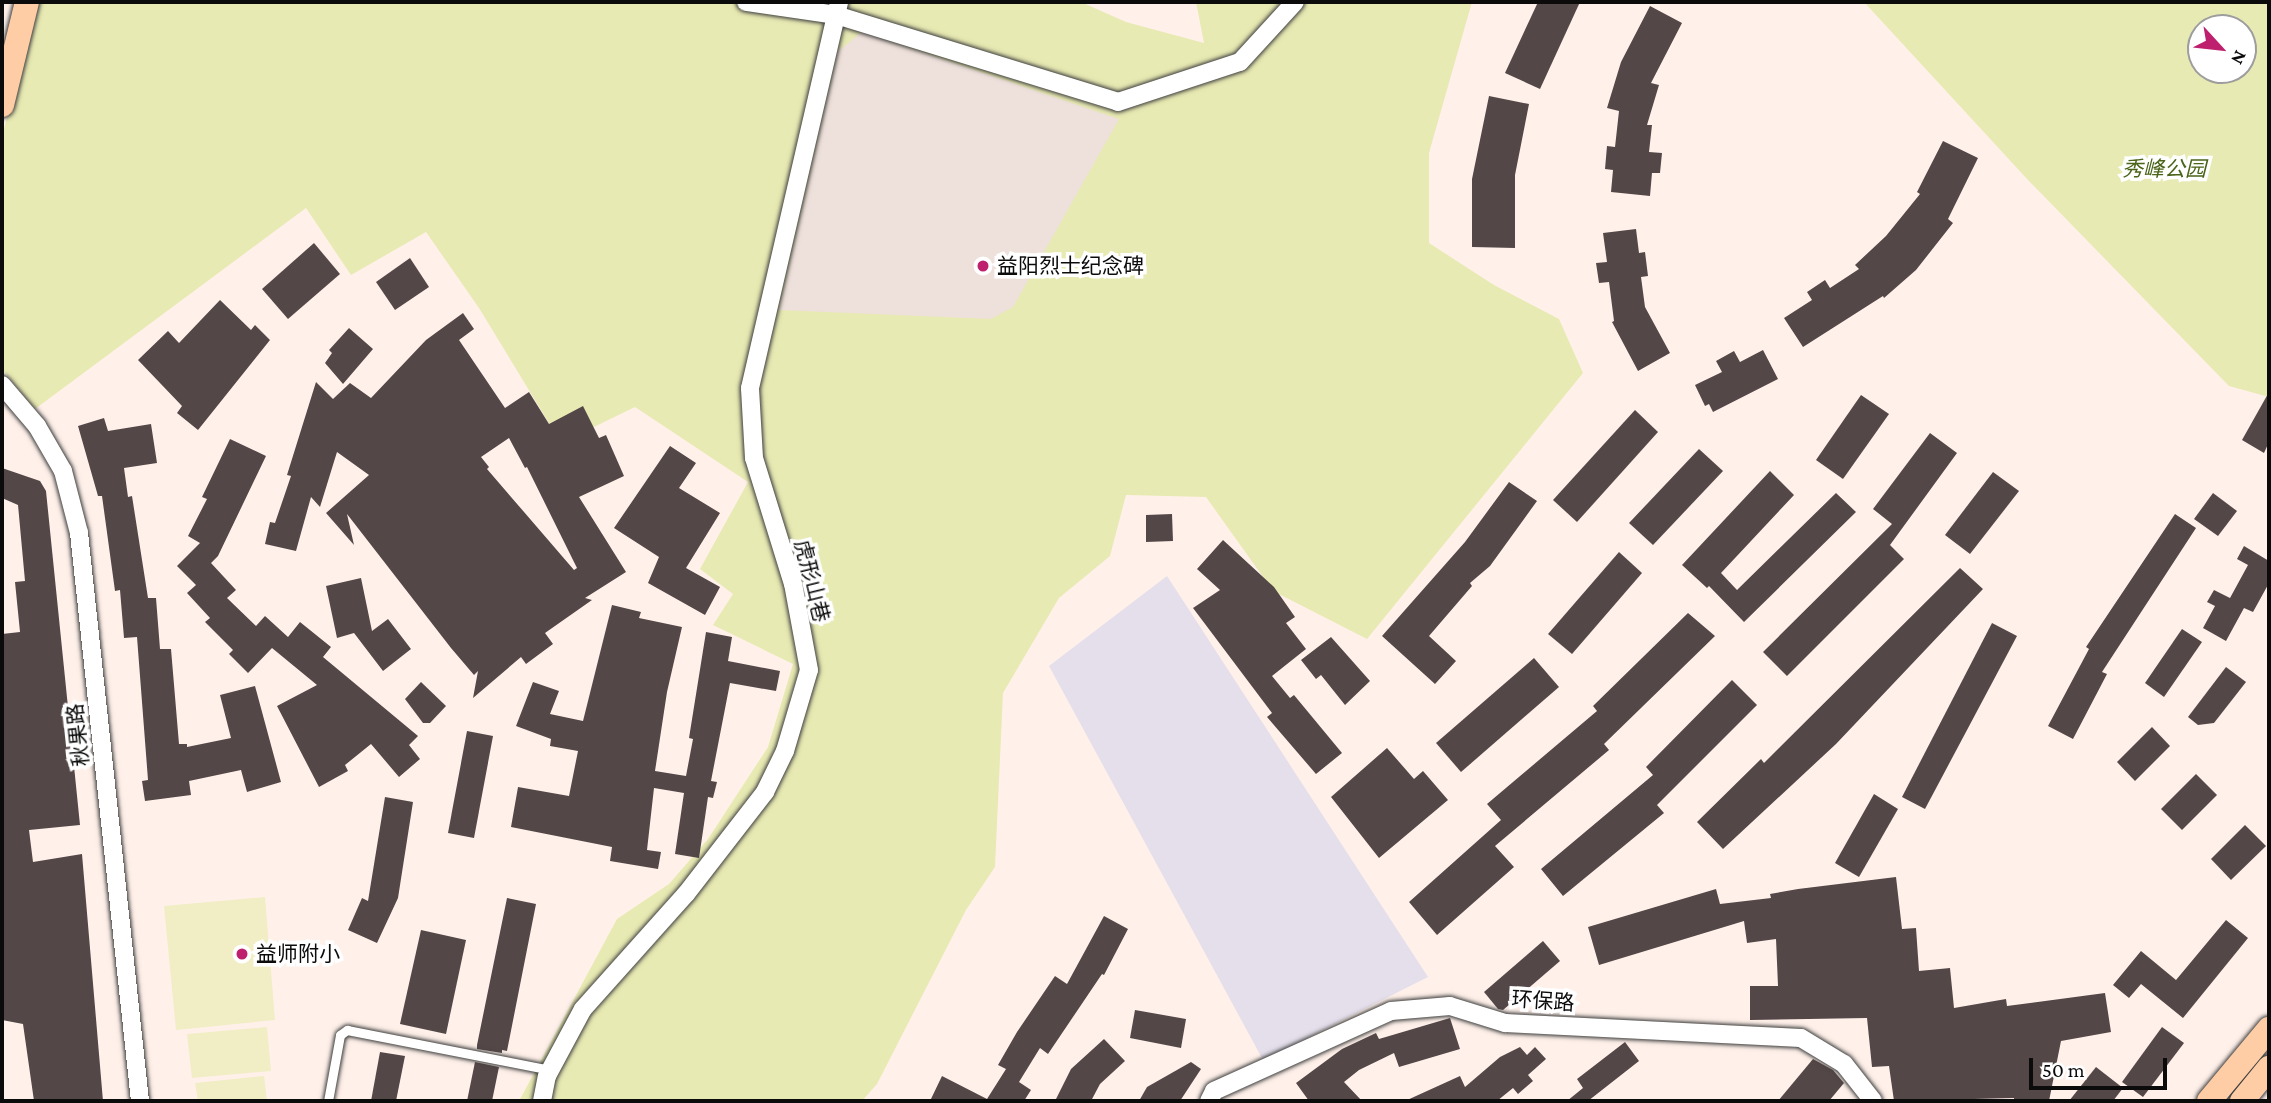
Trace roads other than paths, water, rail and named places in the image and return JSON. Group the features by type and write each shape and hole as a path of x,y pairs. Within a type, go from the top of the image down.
{"main road":[{"path":"2,105 27,2"},
{"path":"2209,1101 2269,1029"},
{"path":"2242,1101 2269,1068"}],"street":[{"path":"747,2 837,8 1118,102 1240,62 1295,2"},
{"name":"虎形山巷","path":"542,1101 550,1070 583,1009 686,894 765,792 785,751 809,670 793,584 754,458 750,388 837,8"},
{"name":"秋果路","path":"2,385 37,426 63,471 79,533 140,1101"},
{"name":"环保路","path":"1209,1101 1214,1091 1391,1011 1450,1006 1505,1023 1801,1038 1844,1064 1873,1101"}],"lane":[{"path":"328,1101 340,1035 347,1030 550,1070"}],"place":[{"name":"益阳烈士纪念碑","path":"983,266"},
{"name":"益师附小","path":"242,954"}],"park label":[{"name":"秀峰公园","path":"2164,169"}]}
